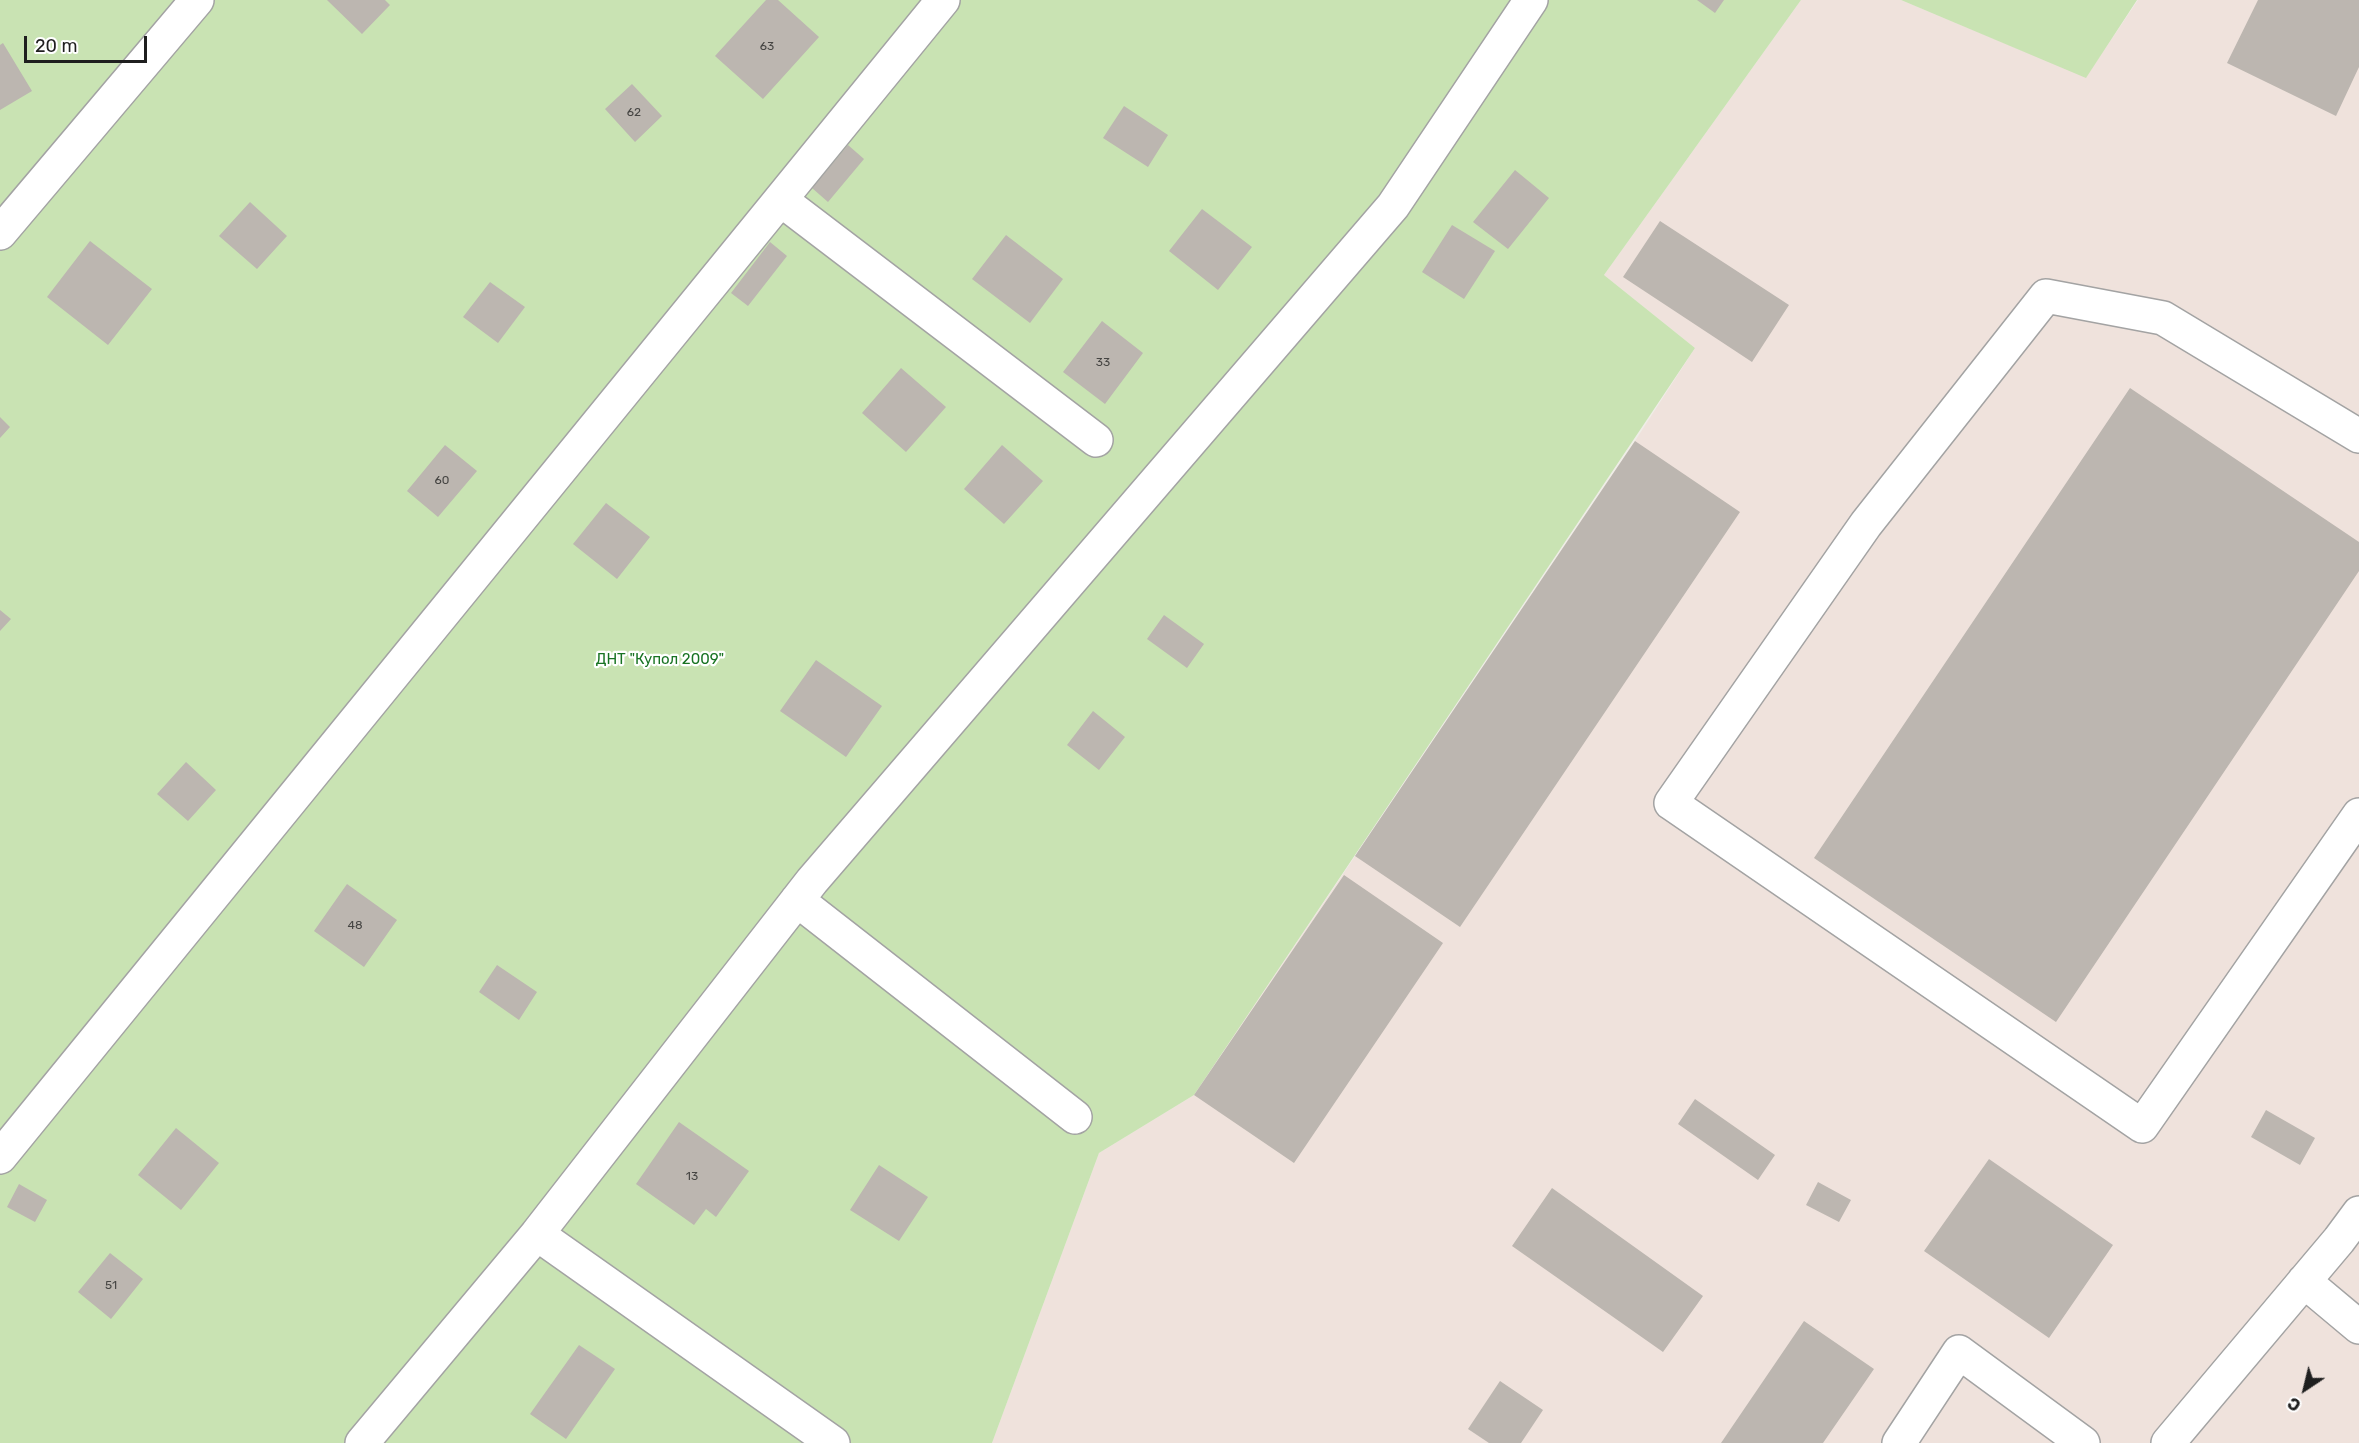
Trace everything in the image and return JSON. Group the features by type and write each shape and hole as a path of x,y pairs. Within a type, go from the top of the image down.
{"street":[{"path":"0,233 197,0"},
{"path":"0,1157 944,0"},
{"path":"362,1443 537,1234 797,900 1393,206 1531,0"},
{"path":"781,200 1096,440"},
{"path":"2359,436 2163,318 2046,296 1866,524 1671,803 2142,1126 2359,814"},
{"path":"797,900 1075,1117"},
{"path":"2168,1443 2359,1213"},
{"path":"537,1234 833,1443"},
{"path":"2304,1281 2359,1327"},
{"path":"1899,1443 1959,1352 2083,1443"}],"shaded area":[{"path":"1801,0 1901,0 2086,77 2138,0 2359,0 2359,1443 992,1443 1099,1153 1194,1095 1635,441 1695,348 1604,275"}],"green space":[{"name":"ДНТ \"Купол 2009\"","path":"0,0 1801,0 1604,275 1695,348 1194,1095 1099,1153 992,1443 0,1443"},
{"path":"1901,0 2137,0 2086,78"}],"building":[{"path":"327,0 385,0 390,5 362,34"},
{"path":"766,0 778,0 819,37 763,99 715,56"},
{"path":"1697,0 1724,0 1715,13"},
{"path":"2258,0 2359,0 2359,67 2336,116 2227,63"},
{"path":"3,43 32,91 0,110 0,45"},
{"path":"632,84 662,116 635,142 605,109"},
{"path":"1124,106 1168,135 1148,167 1103,138"},
{"path":"848,145 864,159 828,202 812,188"},
{"path":"1515,170 1549,198 1508,249 1473,222"},
{"path":"250,202 287,236 257,269 219,236"},
{"path":"1202,209 1252,247 1218,290 1169,251"},
{"path":"1660,221 1789,305 1752,362 1623,277"},
{"path":"1452,225 1495,251 1464,299 1422,272"},
{"path":"1006,235 1063,279 1030,323 972,279"},
{"path":"90,241 152,289 108,345 47,297"},
{"path":"770,242 787,256 748,306 731,293"},
{"path":"490,282 525,307 498,343 463,317"},
{"path":"1102,321 1143,353 1105,404 1063,372"},
{"path":"901,368 946,407 906,452 862,413"},
{"path":"2130,388 2359,542 2359,571 2056,1022 1814,858"},
{"path":"0,417 10,427 0,438"},
{"path":"1635,441 1740,512 1460,927 1355,856"},
{"path":"445,445 477,471 438,517 407,491"},
{"path":"1002,445 1043,481 1004,524 964,489"},
{"path":"606,503 650,537 617,579 573,544"},
{"path":"0,610 11,619 0,631"},
{"path":"1164,615 1204,644 1187,668 1147,639"},
{"path":"816,660 882,706 846,757 780,711"},
{"path":"1093,711 1125,737 1099,770 1067,745"},
{"path":"186,762 216,790 188,821 157,794"},
{"path":"1344,875 1443,943 1294,1163 1194,1095"},
{"path":"347,884 397,920 364,967 314,931"},
{"path":"497,965 537,992 519,1020 479,992"},
{"path":"1695,1099 1775,1155 1758,1180 1678,1124"},
{"path":"2266,1110 2315,1138 2300,1165 2251,1137"},
{"path":"679,1122 749,1171 716,1217 706,1209 694,1225 636,1184"},
{"path":"176,1128 219,1163 181,1210 138,1175"},
{"path":"1989,1159 2113,1245 2049,1338 1924,1251"},
{"path":"879,1165 928,1197 899,1241 850,1210"},
{"path":"1818,1182 1851,1200 1839,1222 1806,1205"},
{"path":"19,1184 47,1200 35,1222 7,1207"},
{"path":"1552,1188 1703,1296 1663,1352 1512,1246"},
{"path":"110,1253 143,1279 111,1319 78,1292"},
{"path":"1804,1321 1874,1369 1823,1443 1721,1443"},
{"path":"579,1345 615,1369 566,1439 530,1414"},
{"path":"1500,1381 1543,1410 1521,1443 1489,1443 1468,1429"}]}
